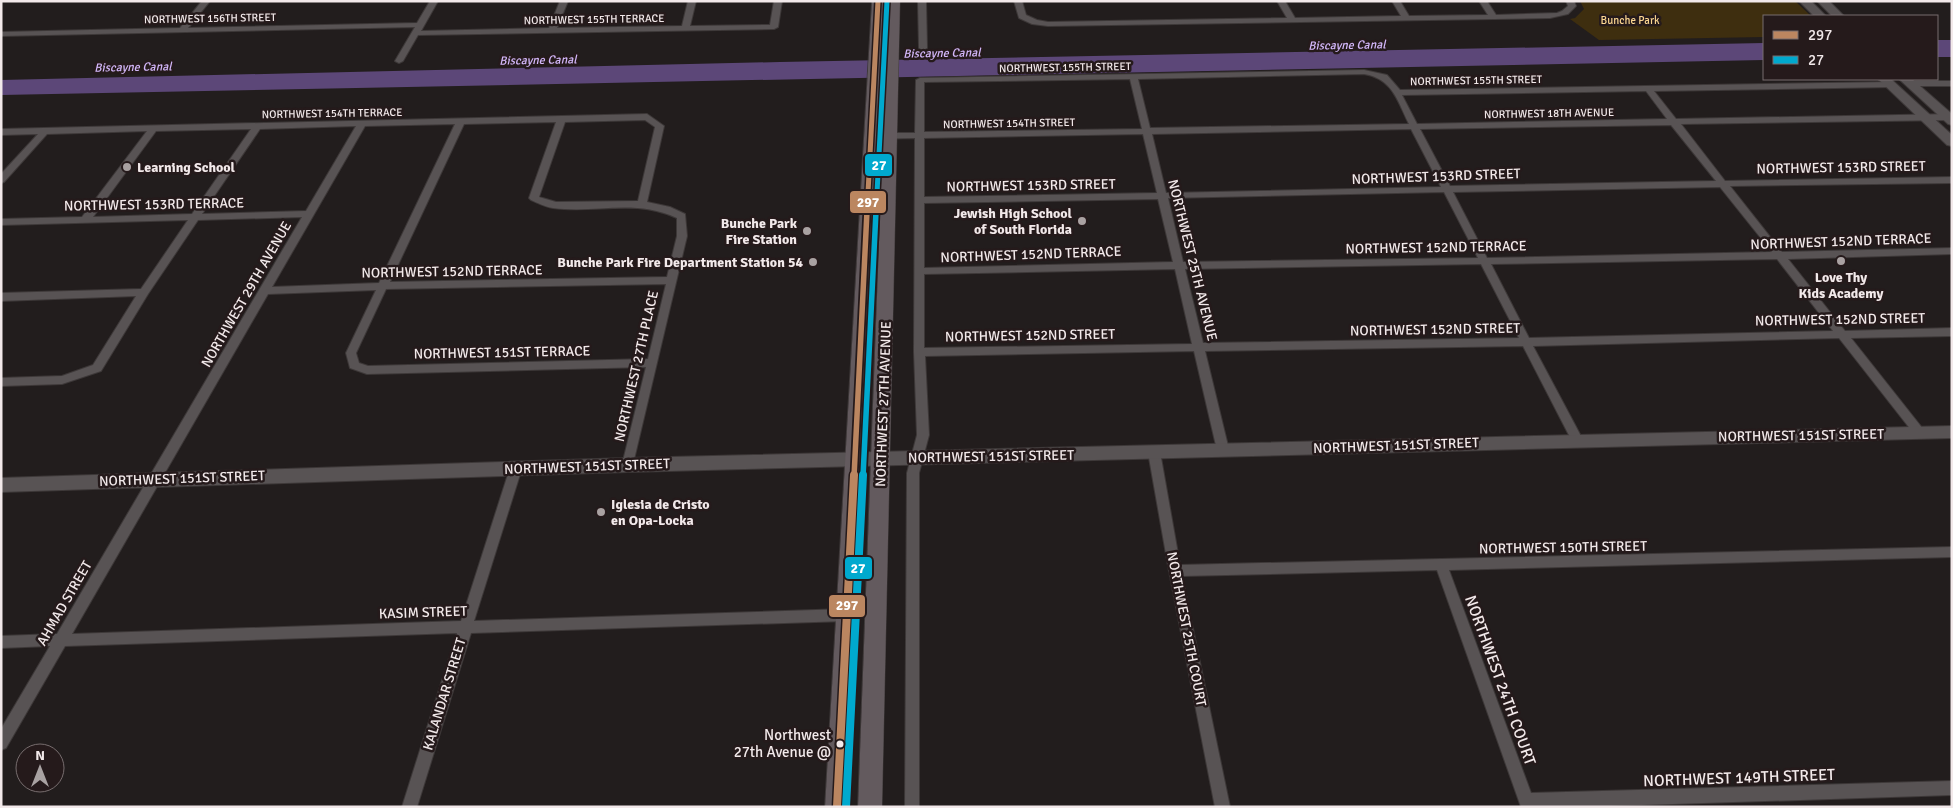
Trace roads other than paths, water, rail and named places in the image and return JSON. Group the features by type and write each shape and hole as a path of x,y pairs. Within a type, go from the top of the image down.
{"main road":[{"name":"NORTHWEST 27TH AVENUE","path":"837,807 853,459 878,1"},
{"name":"NORTHWEST 27TH AVENUE","path":"870,807 894,1"},
{"path":"1804,1 1819,15"},
{"path":"865,245 887,245"}],"street":[{"path":"183,29 206,1"},
{"path":"399,61 434,1"},
{"path":"552,31 564,1"},
{"path":"685,28 692,1"},
{"name":"NORTHWEST 155TH TERRACE","path":"415,34 774,27 778,1"},
{"path":"922,1 923,48"},
{"path":"1018,1 1019,11 1026,19 1048,24 1550,16 1563,14 1570,10 1572,6 1570,1"},
{"path":"1281,1 1292,20"},
{"path":"1396,1 1406,18"},
{"path":"1483,1 1493,16"},
{"path":"1822,1 1837,15"},
{"name":"NORTHWEST 156TH STREET","path":"1,34 420,25"},
{"name":"NORTHWEST 155TH STREET","path":"922,136 920,80 1134,78 1364,72 1381,74 1389,79 1397,93 1648,89 1888,82"},
{"name":"NORTHWEST 25TH AVENUE","path":"1134,78 1223,450"},
{"path":"1908,81 1952,83"},
{"path":"1908,81 1950,118"},
{"path":"1888,82 1952,142"},
{"path":"1648,89 1919,432"},
{"path":"1397,93 1577,440"},
{"name":"NORTHWEST 154TH TERRACE","path":"1,132 647,117 660,126 642,203"},
{"name":"NORTHWEST 18TH AVENUE","path":"1148,132 1950,118"},
{"path":"561,120 534,198 554,205 642,203"},
{"path":"383,286 461,121"},
{"name":"NORTHWEST 29TH AVENUE","path":"155,479 362,123"},
{"path":"1,382 62,380 97,368 144,292 257,126"},
{"path":"85,220 154,128"},
{"path":"1,180 45,131"},
{"name":"NORTHWEST 154TH STREET","path":"870,136 1148,132"},
{"path":"912,807 913,473 922,436 920,271 922,136"},
{"name":"NORTHWEST 153RD STREET","path":"921,200 1163,197 1722,183 1952,180"},
{"name":"NORTHWEST 27TH PLACE","path":"628,465 682,236 682,216 666,208 642,203"},
{"name":"NORTHWEST 153RD TERRACE","path":"1,222 308,214"},
{"name":"NORTHWEST 152ND TERRACE","path":"920,271 1179,264 1780,256 1952,251"},
{"name":"NORTHWEST 152ND TERRACE","path":"263,291 383,286 672,280"},
{"name":"NORTHWEST 151ST TERRACE","path":"383,286 351,353 354,365 367,370 651,364"},
{"path":"1,297 144,292"},
{"name":"NORTHWEST 152ND STREET","path":"920,352 1527,342 1952,332"},
{"name":"NORTHWEST 151ST STREET","path":"1,485 881,458 1952,432"},
{"name":"NORTHWEST 25TH COURT","path":"1154,452 1175,571 1223,807"},
{"name":"KALANDAR STREET","path":"409,807 516,468"},
{"name":"AHMAD STREET","path":"1,743 155,479"},
{"name":"NORTHWEST 150TH STREET","path":"1175,571 1952,552"},
{"name":"NORTHWEST 24TH COURT","path":"1441,564 1528,804"},
{"name":"KASIM STREET","path":"1,642 846,615"},
{"name":"NORTHWEST 149TH STREET","path":"1528,804 1952,788"}],"place":[{"name":"Learning School","path":"127,167"},
{"name":"Jewish High School of South Florida","path":"1082,221"},
{"name":"Bunche Park Fire Station","path":"807,231"},
{"name":"Love Thy Kids Academy","path":"1841,261"},
{"name":"Bunche Park Fire Department Station 54","path":"813,262"},
{"name":"Iglesia de Cristo en Opa-Locka","path":"601,512"},
{"name":"Northwest 27th Avenue @","path":"840,744"}],"park label":[{"name":"Bunche Park","path":"1630,20"}],"water label":[{"name":"Biscayne Canal","path":"1347,45"},
{"name":"Biscayne Canal","path":"942,53"},
{"name":"Biscayne Canal","path":"538,60"},
{"name":"Biscayne Canal","path":"133,67"}]}
